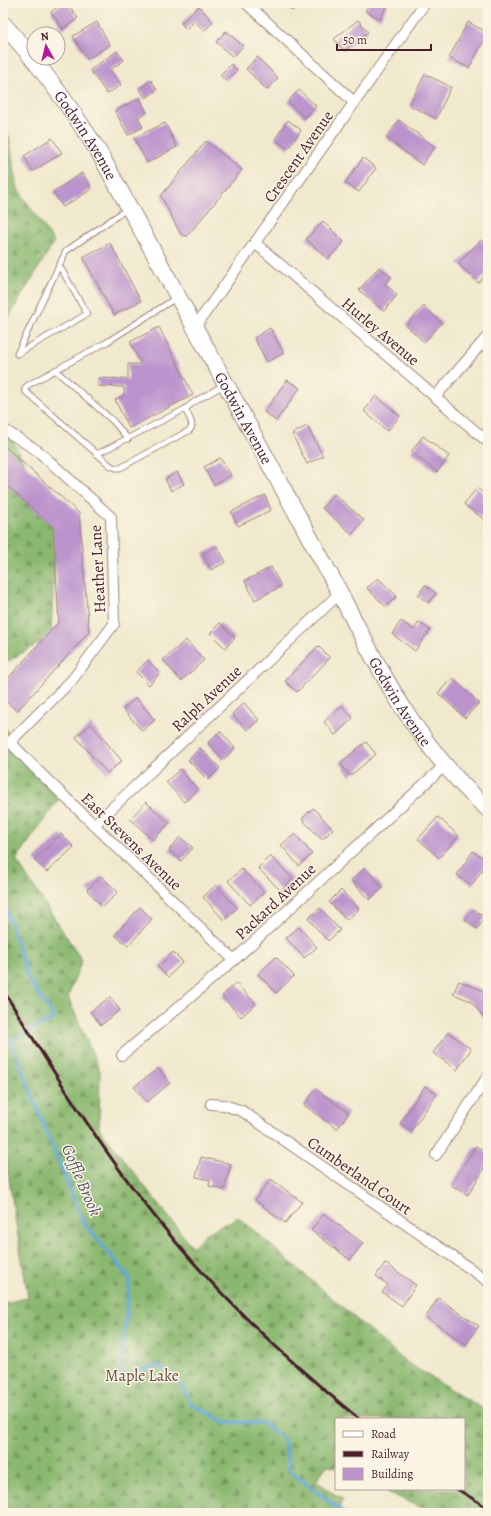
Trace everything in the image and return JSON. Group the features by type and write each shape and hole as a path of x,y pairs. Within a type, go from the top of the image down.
{"main road":[{"name":"Godwin Avenue","path":"3,24 48,77 79,120 100,154 340,593 371,655 396,698 422,737 446,765 488,809"}],"street":[{"path":"246,3 354,102"},
{"name":"Crescent Avenue","path":"195,327 425,3"},
{"name":"Hurley Avenue","path":"255,243 488,442"},
{"path":"435,397 488,336"},
{"name":"Heather Lane","path":"3,429 38,451 111,517 114,624 72,680 10,742"},
{"name":"Ralph Avenue","path":"94,825 340,593"},
{"name":"East Stevens Avenue","path":"10,742 234,960"},
{"name":"Packard Avenue","path":"122,1055 234,960 446,765"},
{"path":"436,1155 488,1076"},
{"name":"Cumberland Court","path":"211,1104 224,1105 242,1111 488,1281"}],"lane":[{"path":"59,265 86,314 17,354 59,265 66,252 130,208"},
{"path":"178,296 107,342 25,388 26,392 111,466 116,468 120,468 190,430 192,428 192,424 185,409"},
{"path":"55,370 113,421 128,439"},
{"path":"97,454 185,409 194,402 226,384"}],"green space":[{"path":"3,135 9,136 18,189 54,242 3,327"},
{"path":"3,421 56,528 51,636 3,664"},
{"name":"Maple Lake","path":"3,726 59,799 16,860 82,960 68,997 100,1071 99,1128 192,1247 205,1234 238,1217 406,1362 488,1412 488,1513 433,1513 383,1490 465,1490 465,1418 335,1418 335,1468 327,1465 316,1481 343,1500 337,1513 3,1513 3,1303 28,1298 3,1142"}],"building":[{"path":"63,3 67,3 78,18 66,27 61,26 51,12"},
{"path":"284,3 301,3 292,11"},
{"path":"370,3 389,3 380,19 365,11"},
{"path":"199,6 213,22 204,31 195,21 186,29 181,23"},
{"path":"358,20 368,32 344,51 334,39"},
{"path":"97,22 110,45 87,59 73,36"},
{"path":"468,22 488,33 469,68 449,58"},
{"path":"226,31 243,46 233,57 216,42"},
{"path":"117,51 124,60 110,70 121,85 107,94 90,70"},
{"path":"257,57 278,78 267,90 246,69"},
{"path":"231,64 237,70 226,81 220,75"},
{"path":"3,72 8,76 3,81"},
{"path":"425,74 451,87 436,119 409,105"},
{"path":"151,80 157,90 146,98 139,89"},
{"path":"299,90 316,106 305,118 288,102"},
{"path":"140,98 147,113 138,117 143,127 128,135 115,111"},
{"path":"288,120 301,130 288,149 275,139"},
{"path":"399,120 435,147 422,165 386,138"},
{"path":"165,123 177,147 147,163 134,138"},
{"path":"52,138 62,153 33,171 24,156"},
{"path":"206,141 242,170 187,236 181,235 161,196"},
{"path":"363,158 376,168 359,192 345,183"},
{"path":"82,173 92,189 63,207 53,192"},
{"path":"323,221 344,242 328,259 306,239"},
{"path":"481,240 488,247 488,272 478,283 458,263"},
{"path":"110,243 141,301 114,315 83,257"},
{"path":"379,267 391,277 385,284 397,295 384,311 359,290"},
{"path":"424,306 442,323 424,342 406,325"},
{"path":"159,327 193,395 129,428 115,400 124,395 124,387 98,386 98,378 128,379 128,364 141,364 130,342"},
{"path":"270,328 284,353 267,362 254,338"},
{"path":"287,380 300,388 276,421 264,412"},
{"path":"488,387 488,396 484,392"},
{"path":"376,396 400,416 387,431 364,411"},
{"path":"307,426 323,456 307,464 292,434"},
{"path":"423,436 449,456 437,472 411,452"},
{"path":"3,445 79,513 89,632 17,711 3,699 3,684 59,622 53,527 3,482"},
{"path":"220,458 231,475 214,485 204,467"},
{"path":"177,472 184,484 171,491 165,479"},
{"path":"477,488 488,497 488,519 486,521 464,504"},
{"path":"334,494 364,520 352,534 322,508"},
{"path":"265,495 271,510 238,526 231,512"},
{"path":"217,546 226,562 211,570 203,554"},
{"path":"271,567 281,586 255,600 245,581"},
{"path":"378,578 397,596 386,607 367,588"},
{"path":"425,585 436,593 428,603 418,595"},
{"path":"401,621 414,630 419,622 430,630 415,651 392,634"},
{"path":"220,623 235,638 225,648 210,633"},
{"path":"186,640 204,660 181,681 163,660"},
{"path":"318,646 330,658 297,692 285,681"},
{"path":"148,660 160,673 149,685 136,672"},
{"path":"452,678 479,703 465,718 438,693"},
{"path":"136,698 155,720 142,731 123,709"},
{"path":"244,703 259,720 247,730 232,714"},
{"path":"342,706 353,718 335,735 324,722"},
{"path":"91,724 122,761 107,773 76,737"},
{"path":"220,731 235,748 223,760 208,743"},
{"path":"366,742 376,754 350,776 340,763"},
{"path":"200,748 220,768 208,780 188,760"},
{"path":"180,769 198,790 184,802 166,782"},
{"path":"146,802 169,823 153,840 130,819"},
{"path":"313,808 333,829 322,840 302,819"},
{"path":"438,817 459,836 439,858 418,839"},
{"path":"61,834 74,847 47,872 34,860"},
{"path":"295,834 312,854 299,866 281,845"},
{"path":"180,837 193,848 181,861 169,850"},
{"path":"473,851 488,861 472,885 457,875"},
{"path":"270,856 293,879 281,891 258,868"},
{"path":"365,868 383,888 369,900 351,880"},
{"path":"242,869 264,892 250,905 228,881"},
{"path":"101,876 118,892 103,907 87,890"},
{"path":"216,885 237,908 224,920 203,897"},
{"path":"341,890 359,909 347,920 329,902"},
{"path":"140,907 152,919 128,946 115,935"},
{"path":"320,908 340,930 328,941 308,919"},
{"path":"474,909 485,918 477,929 465,920"},
{"path":"299,927 317,947 304,958 286,938"},
{"path":"173,952 183,962 168,977 158,967"},
{"path":"276,957 294,976 276,993 258,974"},
{"path":"459,981 482,990 488,998 488,1014 484,1018 471,1001 453,994"},
{"path":"236,983 256,1004 241,1017 222,996"},
{"path":"110,997 120,1010 101,1025 90,1012"},
{"path":"448,1032 471,1049 457,1070 433,1053"},
{"path":"158,1068 170,1083 147,1102 134,1087"},
{"path":"425,1086 437,1094 411,1131 400,1123"},
{"path":"316,1089 349,1113 337,1129 304,1105"},
{"path":"476,1146 488,1154 488,1162 468,1195 451,1185"},
{"path":"201,1157 231,1164 224,1190 209,1186 210,1180 196,1177"},
{"path":"271,1179 302,1202 285,1223 255,1200"},
{"path":"324,1214 363,1243 350,1260 311,1230"},
{"path":"385,1263 416,1285 402,1306 382,1292 388,1285 376,1276"},
{"path":"438,1298 479,1326 466,1344 426,1317"}],"waterway":[{"name":"Goffle Brook","path":"3,901 29,980 54,1018 11,1041 83,1222 130,1278 120,1372 128,1375 157,1365 177,1378 191,1404 225,1422 263,1423 284,1440 289,1470 344,1513"}],"railway":[{"path":"3,990 84,1118 128,1181 175,1241 240,1312 310,1378 358,1418"},
{"path":"459,1490 488,1508"}]}
